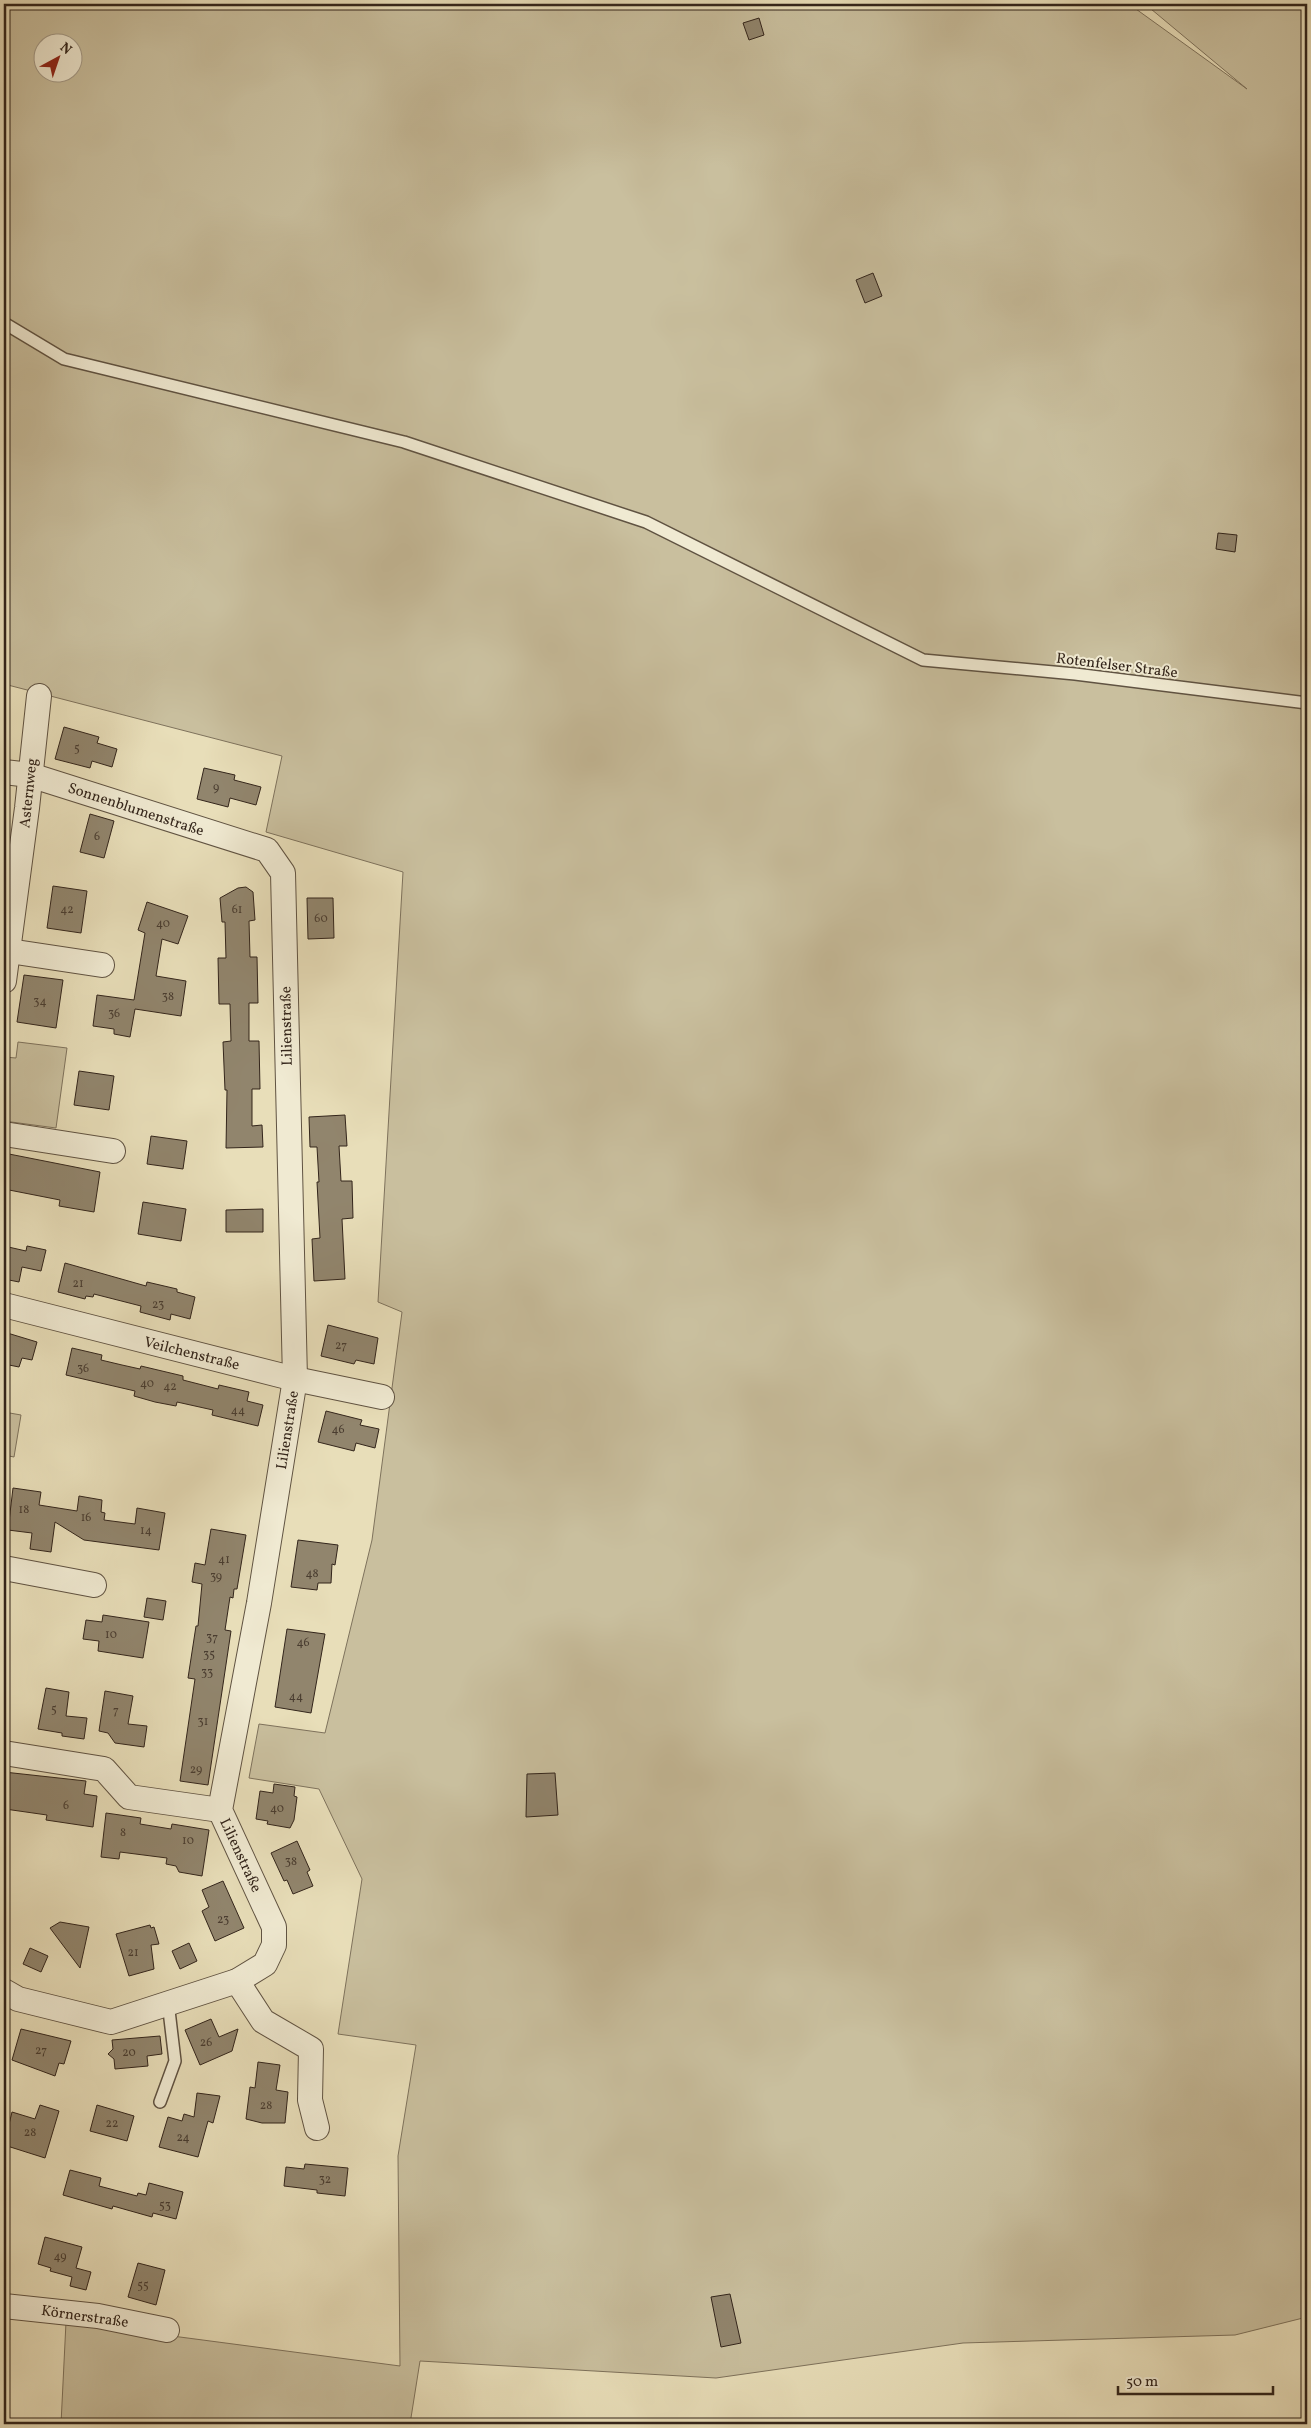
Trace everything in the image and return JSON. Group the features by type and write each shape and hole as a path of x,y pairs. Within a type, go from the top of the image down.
{"street":[{"name":"Asternweg","path":"4,981 39,696"},
{"name":"Sonnenblumenstraße","path":"4,772 30,775 267,850"},
{"name":"Lilienstraße","path":"4,1991 18,1999 112,2022 168,2002 238,1981 265,1964 274,1945 274,1927 220,1810 260,1603 295,1379 283,873 267,850"},
{"path":"9,951 102,964"},
{"path":"4,1134 113,1151"},
{"name":"Veilchenstraße","path":"4,1305 295,1379 382,1397"},
{"path":"4,1568 94,1585"},
{"path":"4,1753 104,1769 129,1797 220,1810"},
{"path":"238,1981 263,2021 311,2050 310,2100 317,2128"},
{"name":"Körnerstraße","path":"4,2306 98,2316 167,2330"}],"lane":[{"name":"Rotenfelser Straße","path":"4,323 64,358 404,442 646,522 923,660 1075,674 1307,703"},
{"path":"160,2102 175,2061 168,2002"}],"shaded area":[{"path":"4,4 1129,4 1247,89 1145,4 1307,4 1307,2317 1235,2335 963,2343 716,2378 420,2361 410,2424 61,2424 66,2322 400,2366 398,2156 416,2045 338,2034 362,1879 319,1789 249,1778 259,1724 325,1733 372,1540 402,1312 378,1302 403,872 266,832 282,756 4,684"},
{"path":"18,1042 67,1048 56,1128 4,1121 4,1057 16,1058"},
{"path":"4,1412 21,1415 14,1457 4,1455"}],"building":[{"path":"759,18 764,35 749,40 743,23"},
{"path":"873,273 882,296 865,303 856,280"},
{"path":"1218,533 1237,535 1235,552 1216,549"},
{"path":"64,727 99,737 97,743 117,749 112,767 92,761 90,768 55,759"},
{"path":"204,768 235,775 234,780 261,787 256,805 230,798 228,807 197,799"},
{"path":"90,814 114,821 104,858 80,852"},
{"path":"53,886 87,891 81,933 47,928"},
{"path":"246,887 253,892 255,920 249,921 250,957 257,957 258,1003 249,1003 249,1041 259,1041 260,1089 252,1089 252,1126 262,1125 263,1147 226,1148 227,1090 225,1090 223,1042 231,1041 230,1004 219,1004 218,958 226,958 225,922 222,922 220,898 238,888"},
{"path":"307,898 333,898 334,938 308,939"},
{"path":"147,902 188,916 178,944 162,939 156,976 186,981 181,1016 135,1009 130,1037 114,1034 114,1029 93,1026 97,995 134,1000 145,933 138,930"},
{"path":"24,975 63,980 56,1028 17,1022"},
{"path":"79,1071 114,1076 109,1110 74,1105"},
{"path":"345,1115 347,1146 339,1146 341,1181 352,1181 353,1218 342,1219 345,1279 314,1281 312,1239 320,1238 317,1182 319,1182 317,1147 310,1147 309,1117"},
{"path":"151,1136 187,1141 183,1169 147,1164"},
{"path":"9,1154 100,1172 94,1212 59,1206 60,1200 4,1189"},
{"path":"143,1202 186,1209 181,1241 138,1234"},
{"path":"263,1209 263,1232 226,1232 226,1210"},
{"path":"4,1246 26,1251 27,1246 46,1250 41,1271 22,1267 19,1282 4,1279"},
{"path":"65,1263 146,1286 147,1282 177,1289 177,1292 195,1297 190,1319 171,1314 170,1320 140,1312 141,1306 94,1294 93,1297 86,1296 85,1299 58,1292"},
{"path":"328,1325 378,1338 374,1364 356,1360 354,1364 321,1356"},
{"path":"4,1332 37,1342 32,1360 22,1358 19,1367 4,1364"},
{"path":"72,1348 102,1355 101,1360 140,1369 141,1366 183,1376 183,1380 218,1389 219,1385 249,1392 247,1401 263,1405 258,1426 212,1415 213,1410 177,1402 176,1406 155,1402 134,1396 135,1391 66,1375"},
{"path":"326,1411 362,1420 360,1425 379,1429 375,1448 356,1443 354,1451 318,1442"},
{"path":"13,1488 41,1492 39,1505 77,1511 79,1496 102,1500 101,1512 105,1513 104,1520 135,1524 137,1508 165,1513 159,1550 84,1540 55,1522 51,1552 30,1549 32,1533 8,1530"},
{"path":"211,1529 246,1535 237,1589 234,1589 233,1598 230,1597 225,1630 231,1631 208,1785 180,1781 195,1679 188,1678 196,1626 198,1626 202,1584 192,1582 195,1563 205,1565"},
{"path":"298,1540 338,1545 335,1565 332,1564 331,1583 318,1583 317,1590 291,1587"},
{"path":"147,1598 166,1601 163,1620 144,1617"},
{"path":"103,1615 149,1622 143,1658 98,1651 99,1641 83,1639 86,1620 102,1622"},
{"path":"287,1629 325,1634 311,1713 275,1707"},
{"path":"46,1688 69,1692 66,1716 87,1718 84,1739 62,1736 62,1733 38,1729"},
{"path":"105,1691 133,1696 128,1724 147,1726 144,1747 115,1743 108,1733 99,1731"},
{"path":"4,1772 86,1781 84,1794 97,1796 93,1827 46,1820 47,1815 5,1809"},
{"path":"555,1773 558,1815 526,1817 527,1774"},
{"path":"274,1784 295,1787 294,1796 297,1797 294,1820 290,1828 267,1824 268,1821 256,1819 260,1791 273,1793"},
{"path":"106,1813 141,1818 140,1824 171,1829 172,1824 209,1830 202,1876 179,1872 176,1866 166,1864 167,1858 120,1852 119,1859 101,1857"},
{"path":"297,1841 310,1870 307,1872 313,1886 293,1894 287,1880 284,1881 271,1853"},
{"path":"223,1881 244,1928 215,1941 202,1911 209,1907 202,1890"},
{"path":"60,1922 89,1927 80,1968 50,1928"},
{"path":"150,1925 151,1928 154,1927 159,1944 151,1945 154,1969 129,1976 116,1934"},
{"path":"189,1943 197,1961 180,1969 172,1951"},
{"path":"30,1948 48,1956 41,1972 23,1964"},
{"path":"211,2019 219,2037 238,2029 232,2051 200,2065 185,2030"},
{"path":"21,2029 71,2041 64,2064 59,2063 55,2076 12,2060"},
{"path":"160,2036 162,2054 147,2056 148,2066 115,2069 114,2059 108,2054 113,2049 112,2040"},
{"path":"258,2062 280,2065 276,2090 288,2092 285,2123 262,2123 246,2119 250,2087 255,2088"},
{"path":"197,2093 220,2096 213,2123 208,2121 198,2157 159,2147 168,2117 182,2121 184,2114 194,2117"},
{"path":"40,2105 59,2111 45,2158 4,2145 12,2112 35,2119"},
{"path":"97,2105 134,2116 127,2141 90,2131"},
{"path":"305,2164 348,2168 345,2196 317,2193 317,2190 284,2186 286,2167 304,2169"},
{"path":"70,2170 101,2178 99,2186 137,2196 138,2193 146,2195 149,2183 183,2192 176,2219 153,2213 152,2217 113,2206 112,2209 63,2195"},
{"path":"45,2237 82,2247 76,2268 91,2272 86,2290 70,2286 72,2277 50,2271 51,2268 38,2264"},
{"path":"138,2263 165,2270 156,2305 128,2297"},
{"path":"730,2294 741,2343 721,2347 711,2297"}]}
